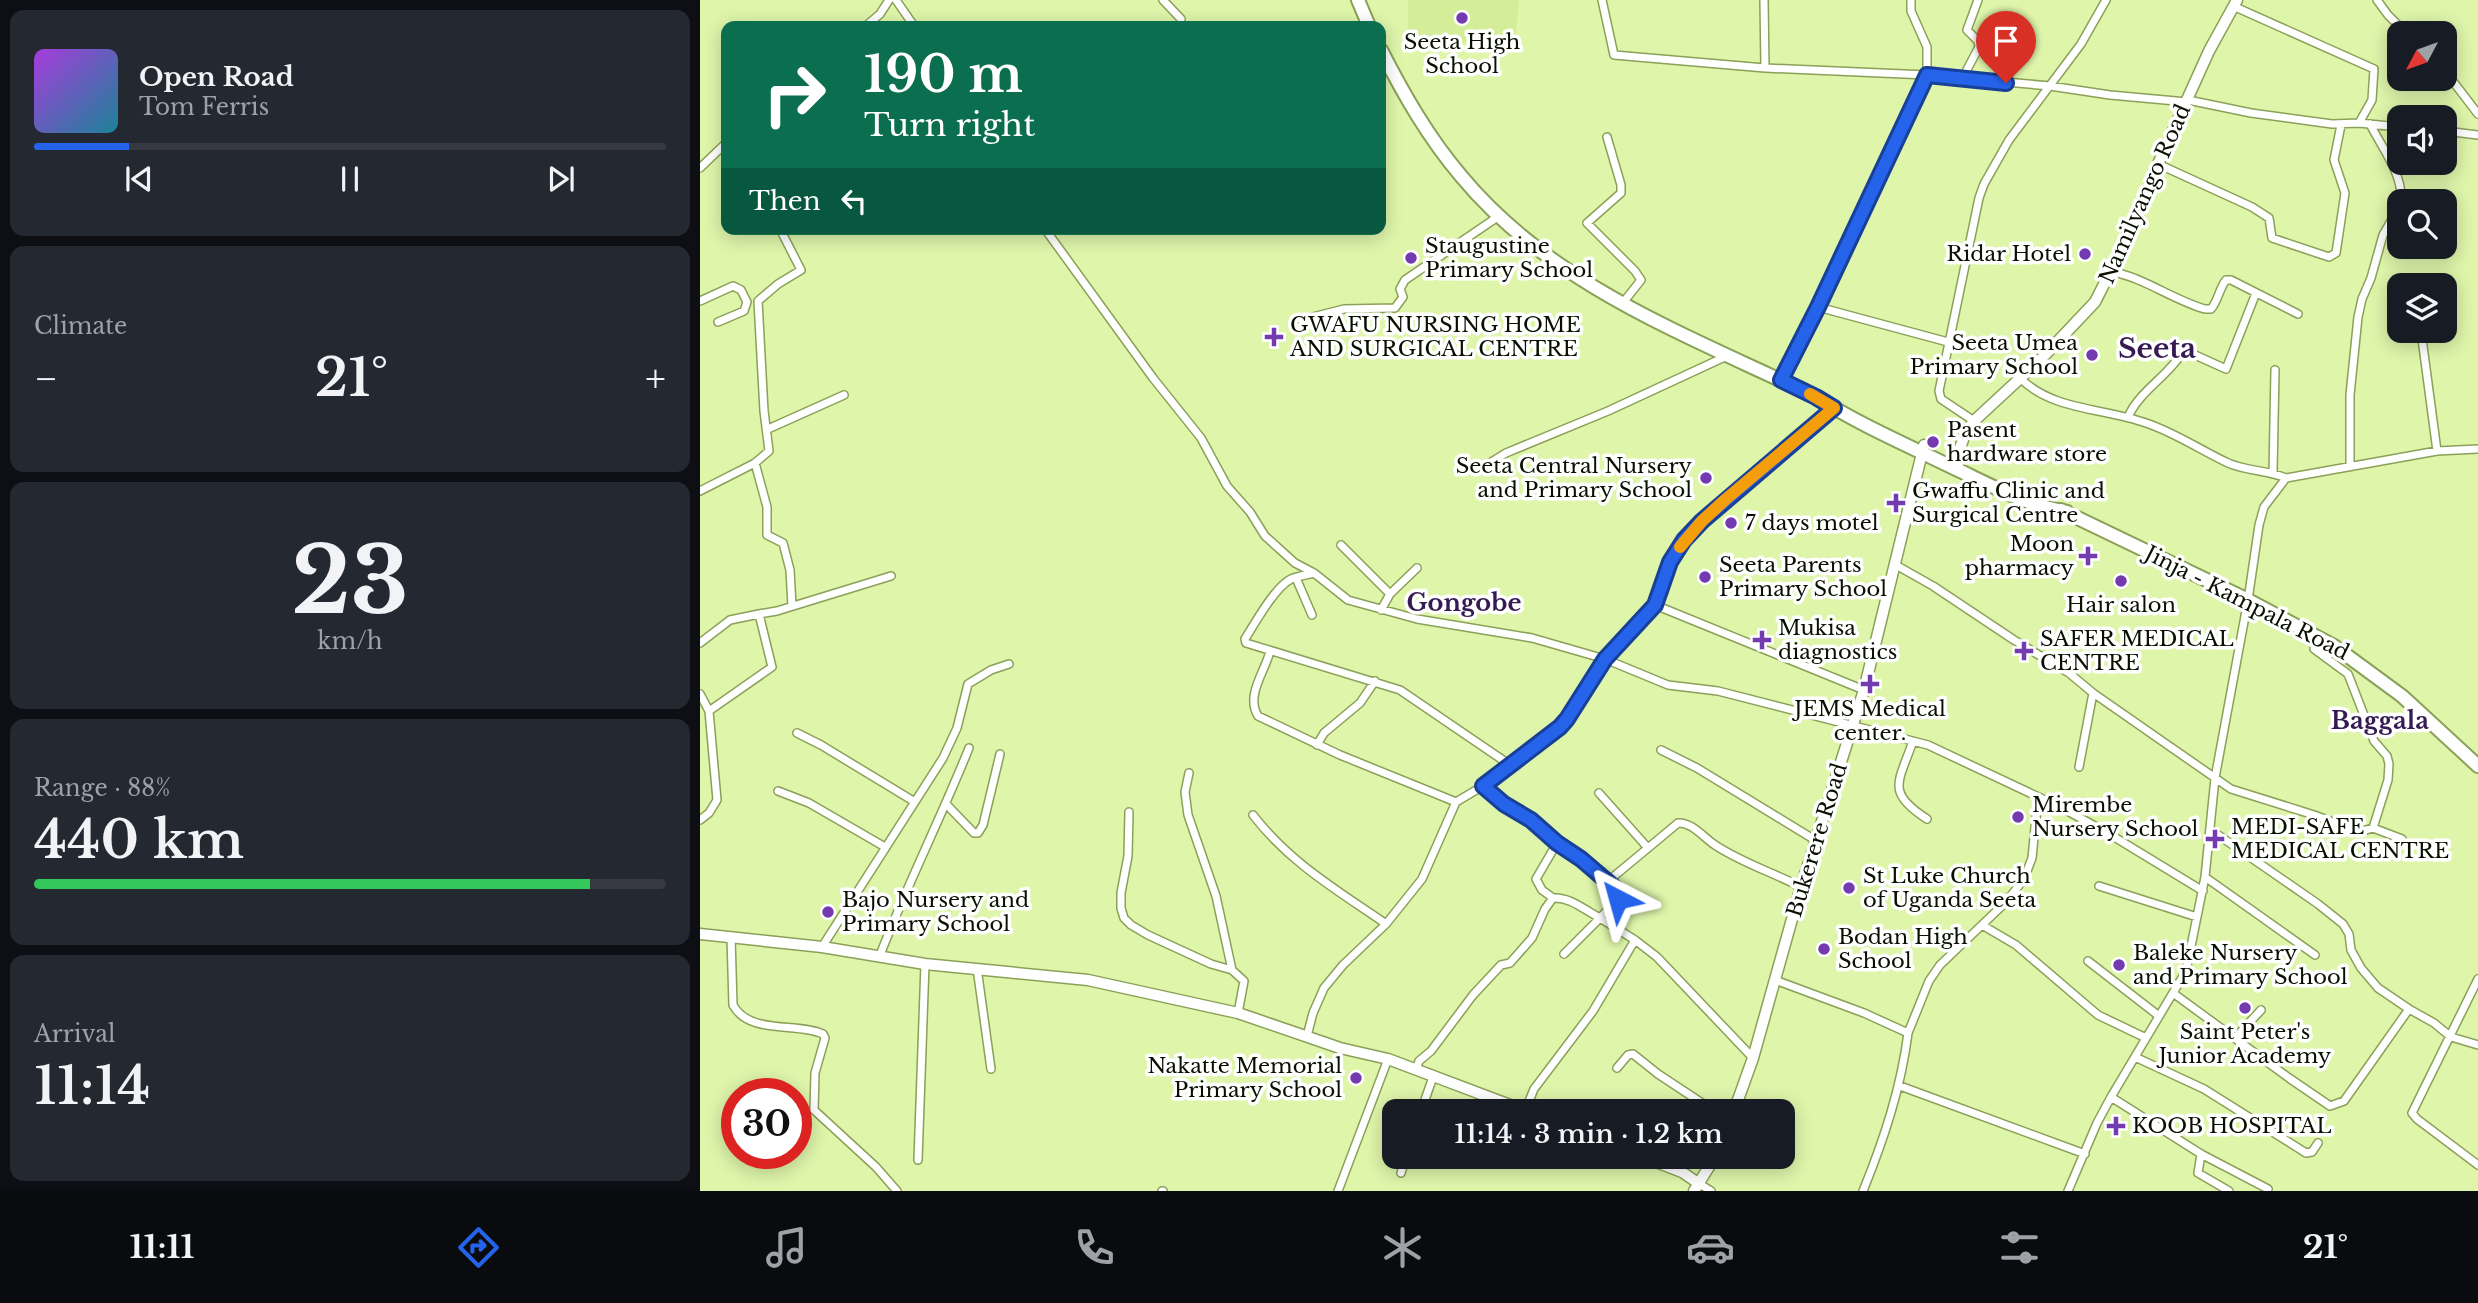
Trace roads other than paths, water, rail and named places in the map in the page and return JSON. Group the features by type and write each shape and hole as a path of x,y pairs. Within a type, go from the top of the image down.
{"highway":[{"path":"1358,0 1367,21"},
{"name":"Jinja - Kampala Road","path":"1386,60 1411,107 1463,179 1528,243 1570,274 1622,304 1834,408 2067,512 2316,636 2370,670 2478,766"},
{"name":"Jinja - Kampala Road","path":"1816,397 1839,404 1923,449"}],"main road":[{"name":"Namilyango Road","path":"1957,465 1965,434 1974,421 2021,379 2095,302 2113,272 2209,51 2235,3"},
{"name":"Bukerere Road","path":"1738,1099 1753,1058 1815,840 1864,690 1923,449"},
{"path":"700,934 822,947 925,964 1088,979 1238,1013 1340,1048 1388,1059 1493,1099"},
{"path":"1674,1169 1682,1172 1696,1187 1707,1169"}],"street":[{"path":"872,21 880,15 889,0"},
{"path":"896,0 911,21"},
{"path":"1163,0 1181,19"},
{"path":"1602,0 1614,55 1765,68 1927,75 2050,86 2110,95 2187,101 2341,125 2359,123 2387,126"},
{"path":"1764,0 1765,68"},
{"path":"1781,380 1927,75 1927,47 1911,12 1911,0"},
{"path":"1962,79 1979,47 1978,41 1967,30 1978,0"},
{"path":"1974,421 1947,404 1939,395 1979,198 2009,140 2088,34 2106,0"},
{"path":"2377,0 2393,21"},
{"path":"2235,3 2374,69 2372,100 2359,123"},
{"path":"2457,87 2478,114"},
{"path":"2370,124 2399,178 2402,189"},
{"path":"2158,164 2252,207 2269,218 2272,237 2329,257 2336,253 2345,193 2334,160 2341,125"},
{"path":"2457,132 2478,135"},
{"path":"1607,137 1621,193 1587,223 1635,271 1641,281 1622,304"},
{"path":"700,168 721,148"},
{"path":"1301,320 1344,309 1395,308 1404,297 1400,289 1405,281 1499,216"},
{"path":"2350,467 2350,395 2358,317 2387,228"},
{"path":"700,491 755,463 769,451 758,301 801,270 783,235"},
{"path":"1049,235 1153,378 1201,438 1227,486 1250,512 1265,536 1295,563 1314,573 1348,600 1417,619 1532,638 1605,659 1668,685 1717,691 1928,745 2111,835 2203,891"},
{"path":"2113,272 2129,275 2156,290 2205,309 2214,306 2226,281 2231,280 2298,314"},
{"path":"700,301 733,286 741,290 747,302 744,311 718,322"},
{"path":"2128,417 2139,400 2173,368 2186,350 2202,360 2226,369 2256,293"},
{"path":"1818,307 1948,342"},
{"path":"2423,343 2437,451"},
{"path":"1485,466 1506,453 1608,411 1730,355"},
{"path":"2273,473 2274,370"},
{"path":"2021,379 2037,392 2053,399 2157,426 2237,466 2286,478 2437,451 2478,449"},
{"path":"768,429 844,395"},
{"path":"1307,1036 1312,1013 1324,988 1343,965 1386,925 1422,879 1456,802 1483,786 1560,727 1605,659 1655,605 1670,562 1684,540 1702,521 1834,408"},
{"path":"755,463 767,507 767,535 783,543 790,570 792,606"},
{"path":"2068,1191 2111,1097 2186,971 2203,891 2215,778 2248,600 2256,538 2264,507 2286,478"},
{"path":"1341,545 1390,594"},
{"path":"1894,564 2069,673 2093,693 2231,789 2315,815 2359,832 2373,828 2402,839"},
{"path":"1381,610 1390,594 1417,568"},
{"path":"1314,573 1296,578 1283,586 1245,639 1248,644 1400,690 1510,765"},
{"path":"700,643 730,620 792,606 891,576"},
{"path":"1296,578 1312,615"},
{"path":"1655,605 1864,690"},
{"path":"709,711 772,667 759,614"},
{"path":"2316,636 2314,649 2348,674 2374,741 2389,764 2388,780 2373,828"},
{"path":"1270,652 1267,666 1259,675 1255,713 1317,745 1456,802"},
{"path":"822,947 953,740 968,684 991,670 1009,664"},
{"path":"1317,745 1329,728 1360,703 1375,681"},
{"path":"2079,767 2093,693"},
{"path":"700,694 709,711 717,800 709,813 700,820"},
{"path":"797,733 915,802"},
{"path":"1913,741 1898,793 1908,806 1927,819"},
{"path":"880,955 905,891 969,748"},
{"path":"1661,750 1697,768 1815,840"},
{"path":"946,804 974,833 978,833 983,825 1000,754"},
{"path":"1189,773 1185,792 1188,815 1216,896 1232,970"},
{"path":"1483,786 1504,804 1531,820 1616,889 1618,899 1564,954"},
{"path":"778,791 809,803 885,847"},
{"path":"1599,793 1648,848"},
{"path":"1863,1191 1880,1150 1900,1086 1908,1033 1929,981 1955,950 2006,902 2029,870 2038,797"},
{"path":"1129,812 1128,856 1121,893 1121,908 1125,918 1148,935 1211,964 1232,970 1241,977 1244,984 1238,1013"},
{"path":"1254,815 1288,855 1386,925"},
{"path":"1607,882 1678,822 1687,823 1730,855 1801,887"},
{"path":"2211,830 2343,924 2349,934 2351,950 2372,982 2451,1037 2478,1045"},
{"path":"1557,843 1537,873 1536,879 1542,890 1553,898 1563,897 1600,918 1657,957 1753,1058"},
{"path":"2205,877 2315,955"},
{"path":"2099,886 2197,917"},
{"path":"1416,1069 1419,1061 1431,1051 1474,995 1501,965 1510,963 1532,938 1553,898"},
{"path":"1982,925 2016,946 2098,1015 2147,1038"},
{"path":"731,937 733,1005 736,1011 764,1024 823,1034 825,1038 815,1073 814,1110 876,1167 897,1191"},
{"path":"1530,1099 1534,1089 1593,1011 1635,940"},
{"path":"2088,961 2159,1016"},
{"path":"918,1160 925,964"},
{"path":"977,968 991,1069"},
{"path":"2478,979 2413,1113 2417,1119 2478,1166"},
{"path":"1775,980 1864,1013 1908,1033"},
{"path":"2173,993 2330,1106 2344,1101 2409,1010"},
{"path":"2235,1038 2261,1010"},
{"path":"1617,1068 1628,1055 1633,1054 1696,1099"},
{"path":"2135,1057 2204,1088 2306,1153 2312,1152 2318,1143"},
{"path":"1338,1191 1388,1059"},
{"path":"1425,1099 1433,1077"},
{"path":"1900,1086 2085,1154"},
{"path":"2111,1097 2201,1154 2268,1189"},
{"path":"2201,1154 2198,1172 2229,1191"},
{"path":"1696,1187 1711,1191"}],"place":[{"name":"Seeta High School","path":"1462,18"},
{"name":"Ridar Hotel","path":"2085,254"},
{"name":"Staugustine Primary School","path":"1411,258"},
{"name":"GWAFU NURSING HOME AND SURGICAL CENTRE","path":"1274,337"},
{"name":"Seeta Umea Primary School","path":"2092,355"},
{"name":"Pasent hardware store","path":"1933,442"},
{"name":"Seeta Central Nursery and Primary School","path":"1706,478"},
{"name":"Gwaffu Clinic and Surgical Centre","path":"1896,503"},
{"name":"7 days motel","path":"1731,523"},
{"name":"Moon pharmacy","path":"2088,556"},
{"name":"Seeta Parents Primary School","path":"1705,577"},
{"name":"Hair salon","path":"2121,581"},
{"name":"Mukisa diagnostics","path":"1762,640"},
{"name":"SAFER MEDICAL CENTRE","path":"2024,651"},
{"name":"JEMS Medical center.","path":"1870,684"},
{"name":"Mirembe Nursery School","path":"2018,817"},
{"name":"MEDI-SAFE MEDICAL CENTRE","path":"2215,839"},
{"name":"St Luke Church of Uganda Seeta","path":"1849,888"},
{"name":"Bajo Nursery and Primary School","path":"828,912"},
{"name":"Bodan High School","path":"1824,949"},
{"name":"Baleke Nursery and Primary School","path":"2119,965"},
{"name":"Saint Peter's Junior Academy","path":"2245,1008"},
{"name":"Nakatte Memorial Primary School","path":"1356,1078"},
{"name":"KOOB HOSPITAL","path":"2116,1126"}],"district":[{"name":"Seeta","path":"2157,348"},
{"name":"Gongobe","path":"1464,602"},
{"name":"Baggala","path":"2380,720"}]}
